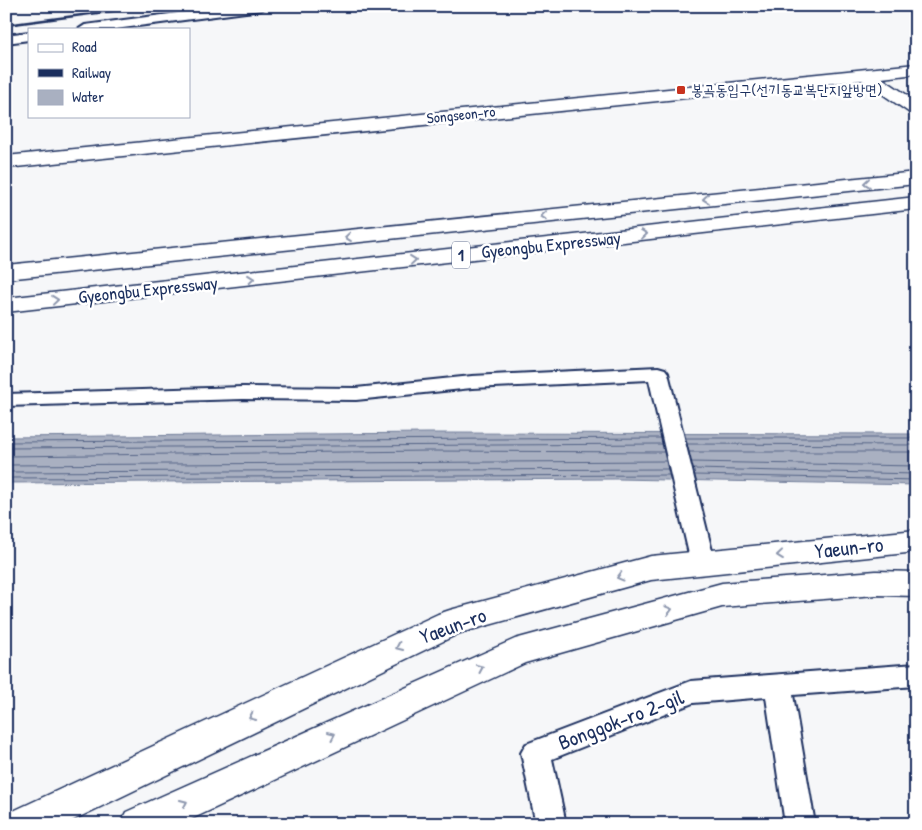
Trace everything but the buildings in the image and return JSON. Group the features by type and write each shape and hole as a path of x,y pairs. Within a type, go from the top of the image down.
{"main road":[{"name":"Songseon-ro","path":"6,162 916,69"},
{"path":"865,74 916,109"},
{"name":"Gyeongbu Expressway","path":"6,272 916,178"},
{"name":"Gyeongbu Expressway","path":"6,305 916,203"},
{"name":"Yaeun-ro","path":"25,824 450,623 651,568 916,541"},
{"name":"Yaeun-ro","path":"140,824 515,652 722,595 876,583 916,584"}],"street":[{"path":"93,28 261,6"},
{"path":"6,39 28,36"},
{"path":"6,400 243,392 356,394 472,382 658,374 703,563"},
{"name":"Bonggok-ro 2-gil","path":"551,824 536,753 691,692 892,675 916,675"},
{"path":"778,686 800,824"}],"water":[{"path":"428,433 916,434 916,485 617,479 6,483 6,437"}],"railway":[{"path":"6,25 151,6"}],"place":[{"name":"봉곡동입구(선기동교복단지앞방면)","path":"681,90"}]}
